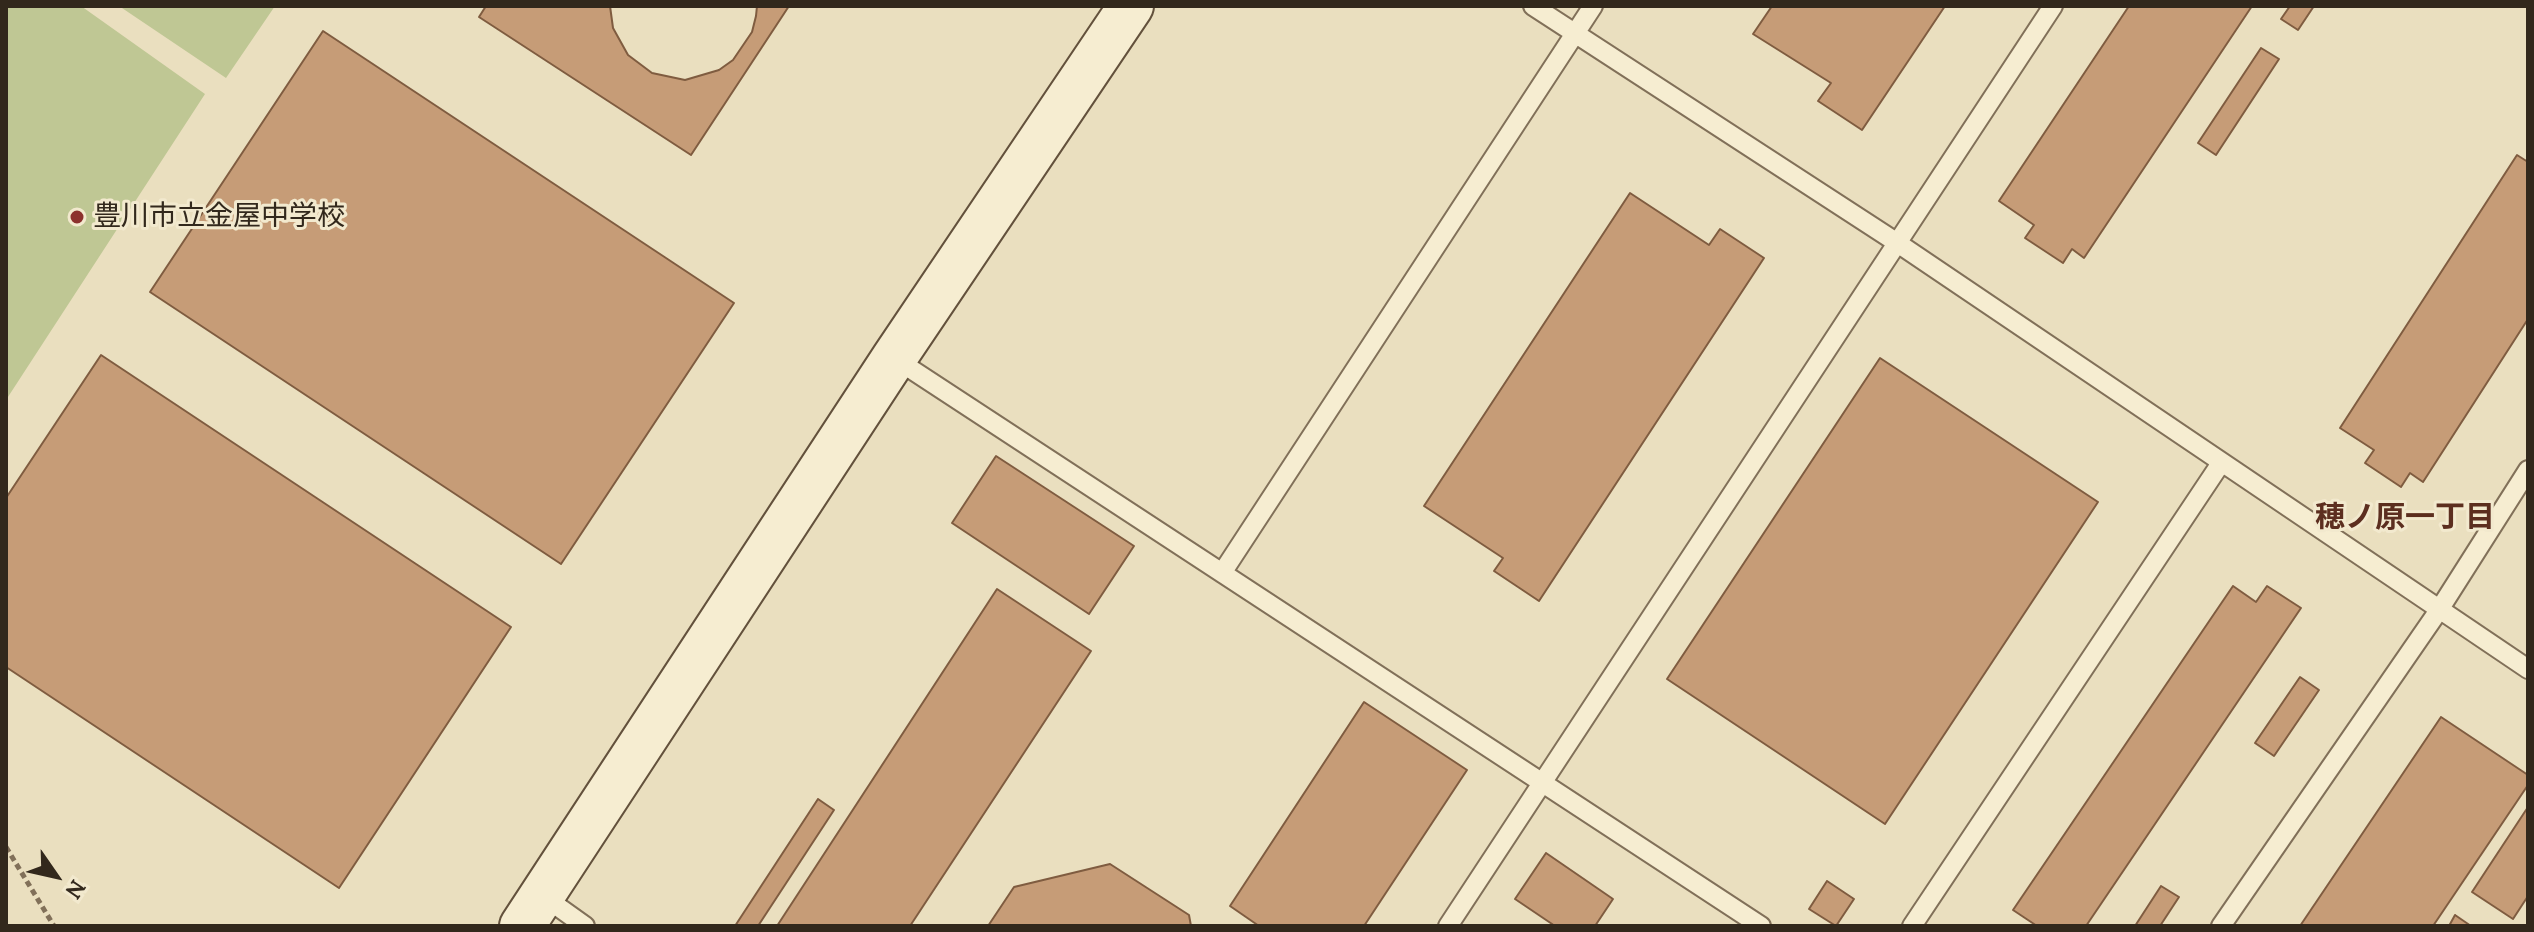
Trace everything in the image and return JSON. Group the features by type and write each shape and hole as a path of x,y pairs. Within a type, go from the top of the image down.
{"street":[{"path":"533,911 894,358 1131,6"}],"lane":[{"path":"1533,6 1896,242 2528,669"},
{"path":"1222,573 1593,6"},
{"path":"1448,926 2053,6"},
{"path":"894,358 1761,926"},
{"path":"1912,926 2221,463"},
{"path":"2221,926 2439,610 2528,470"},
{"path":"533,911 585,926"}],"path":[{"path":"6,847 54,926"}],"green space":[{"name":"豊川市立金屋中学校","path":"6,6 81,6 205,94 6,400"},
{"path":"119,6 275,6 226,78"}],"building":[{"path":"486,6 789,6 691,155 479,17"},
{"path":"610,6 757,6 752,32 733,60 719,70 685,80 652,73 628,55 613,28"},
{"path":"1772,6 1945,6 1862,130 1818,101 1831,83 1753,34"},
{"path":"2129,6 2252,6 2084,258 2072,249 2063,263 2025,238 2034,225 1999,201"},
{"path":"2290,6 2314,6 2298,30 2281,19"},
{"path":"323,31 734,303 561,564 150,292"},
{"path":"2261,48 2279,59 2216,155 2198,143"},
{"path":"2517,155 2528,162 2528,319 2423,482 2410,473 2401,487 2365,463 2374,450 2340,428"},
{"path":"1630,193 1709,245 1720,229 1764,258 1539,601 1494,571 1503,558 1424,506"},
{"path":"101,355 511,627 339,888 6,667 6,498"},
{"path":"1880,358 2098,502 1885,824 1667,679"},
{"path":"996,456 1134,546 1089,614 952,523"},
{"path":"2233,586 2256,602 2267,586 2301,608 2086,926 2037,926 2013,910"},
{"path":"997,589 1091,651 910,926 777,926"},
{"path":"2300,677 2319,690 2274,756 2255,743"},
{"path":"1364,702 1467,770 1364,926 1259,926 1230,906"},
{"path":"2441,717 2528,775 2528,785 2433,926 2300,926"},
{"path":"818,799 834,810 758,926 735,926"},
{"path":"2528,807 2528,896 2513,919 2472,892"},
{"path":"1546,853 1613,899 1595,926 1555,926 1515,899"},
{"path":"1110,864 1189,915 1191,926 988,926 1014,887"},
{"path":"1827,881 1854,899 1836,926 1809,909"},
{"path":"2161,886 2179,897 2160,926 2135,926"},
{"path":"2455,915 2471,926 2449,926"}],"place":[{"name":"豊川市立金屋中学校","path":"77,217"}],"district":[{"name":"穂ノ原一丁目","path":"2405,518"}]}
